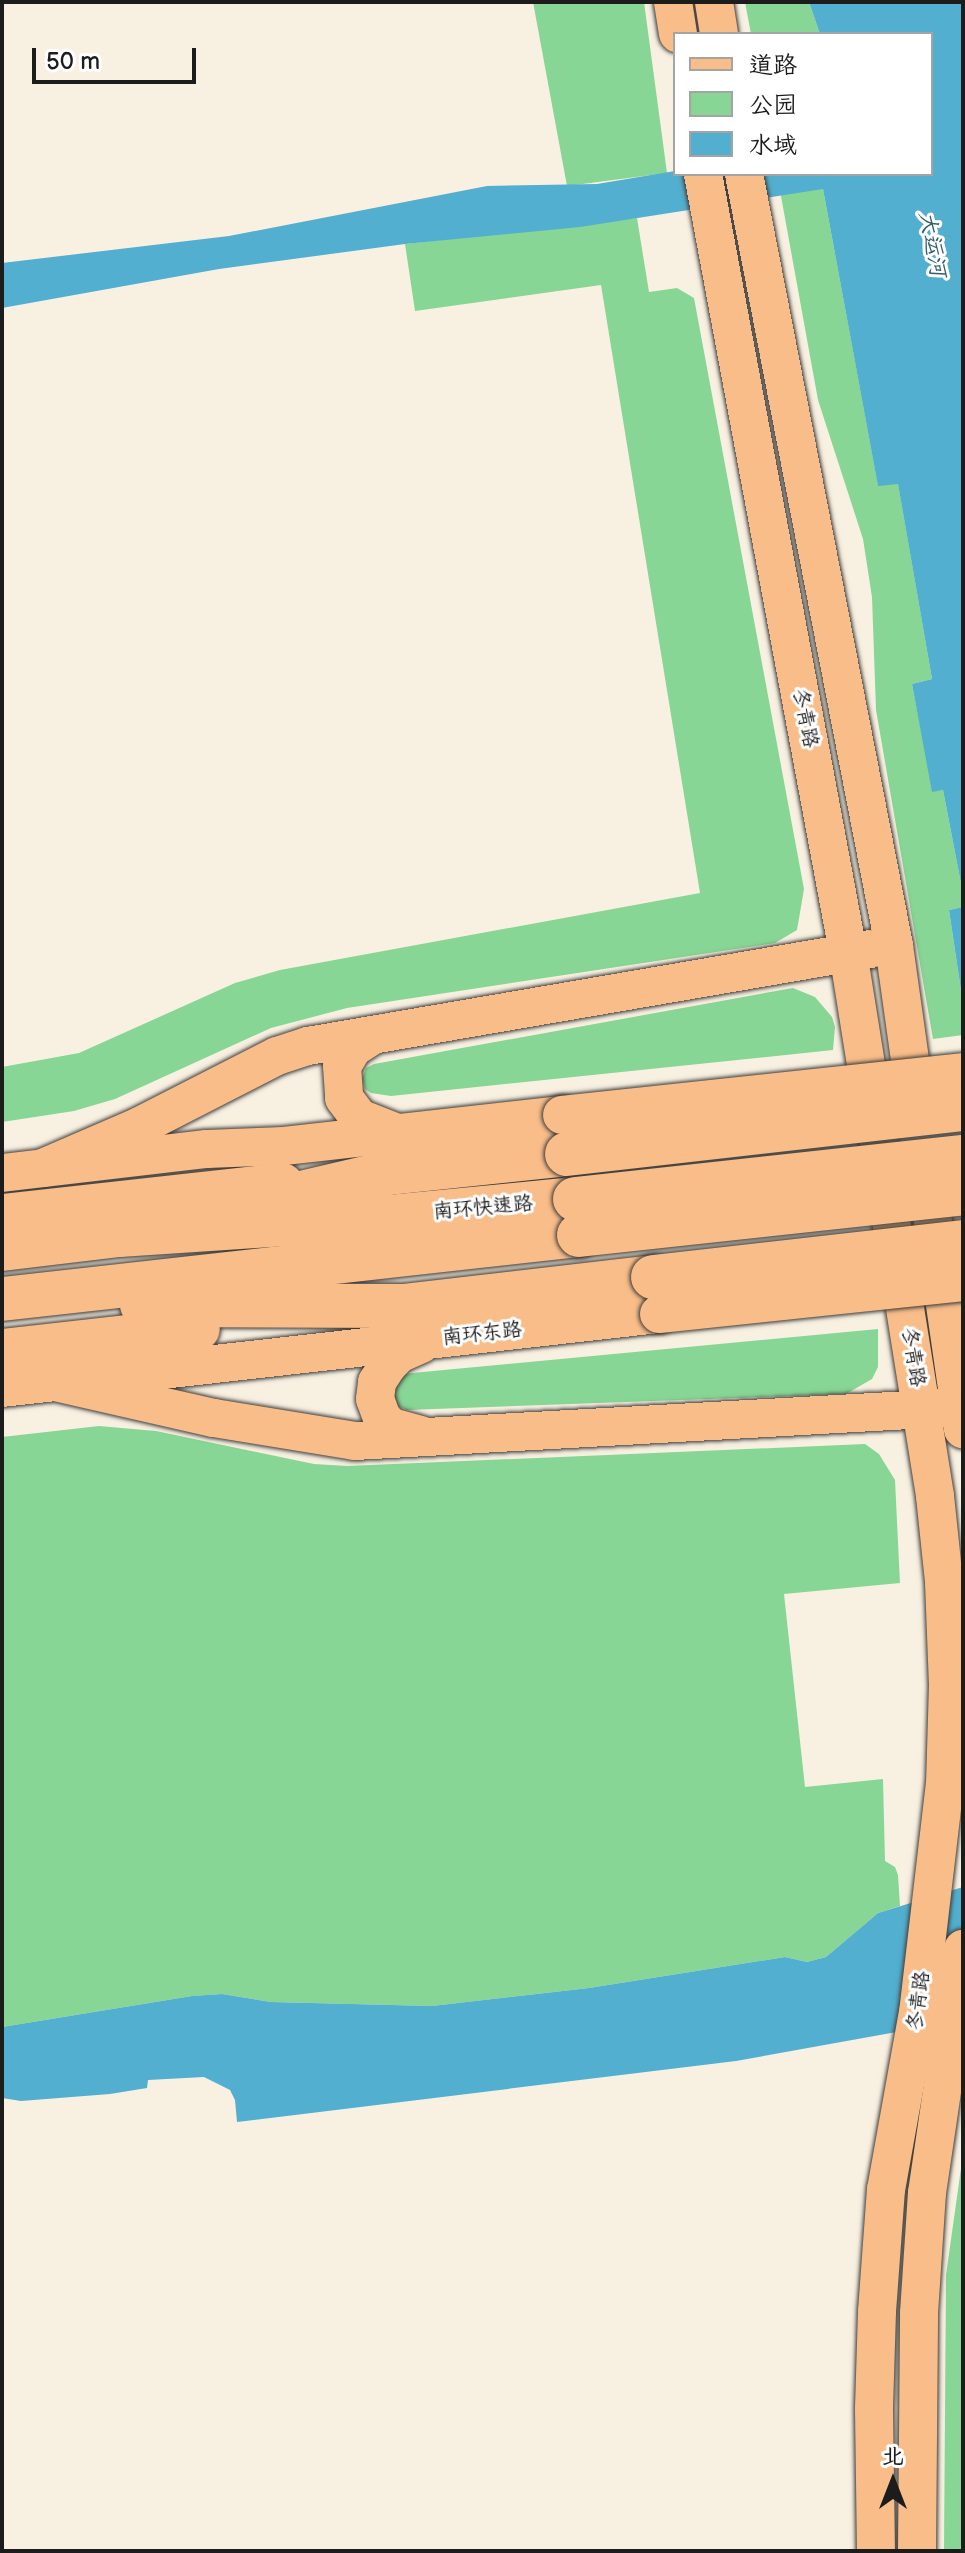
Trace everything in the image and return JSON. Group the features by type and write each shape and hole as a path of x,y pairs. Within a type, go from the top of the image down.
{"highway":[{"path":"119,1235 392,1153 564,1135 963,1109"},
{"name":"南环快速路","path":"2,1317 115,1304 577,1217 963,1157"},
{"path":"2,1191 228,1200"},
{"name":"南环快速路","path":"2,1249 119,1235 390,1217 577,1217 963,1193"},
{"path":"2,1216 228,1200"},
{"path":"2,1233 228,1200"},
{"path":"115,1304 403,1306 656,1296 963,1242"},
{"name":"南环快速路","path":"2,1299 402,1252"},
{"path":"2,1351 403,1306"}],"main road":[{"path":"673,2 678,32"},
{"path":"714,2 719,32"},
{"name":"冬青路","path":"703,176 848,952 935,1496 947,1645 945,1783 934,1877 927,2193 919,2313 917,2551"},
{"name":"冬青路","path":"746,190 894,946 962,1418"},
{"path":"43,1168 140,1126 277,1056 308,1046 894,946"},
{"path":"373,1035 353,1048 342,1066 344,1098 392,1153"},
{"path":"564,1135 963,1072"},
{"path":"2,1173 207,1149 284,1146 392,1153"},
{"name":"南环东路","path":"2,1388 431,1340 656,1296 963,1282"},
{"path":"431,1340 399,1354 388,1365 377,1382 375,1399 382,1418 391,1427 436,1438"},
{"path":"55,1382 289,1433 355,1441 922,1410 962,1418"},
{"name":"冬青路","path":"876,2551 874,2410 885,2200 963,1949"}],"green space":[{"path":"533,2 644,2 667,173 567,186"},
{"path":"745,2 809,2 819,32 751,32"},
{"path":"777,176 823,189 878,485 898,483 932,679 912,684 933,791 943,790 963,894 963,907 949,910 963,1004 963,1035 933,1039 876,710 872,597 863,539 818,400"},
{"path":"637,218 649,292 677,288 694,298 804,889 797,930 775,943 347,1008 271,1028 115,1099 74,1111 2,1122 2,1067 79,1053 235,983 280,970 700,893 601,285 415,311 405,244"},
{"path":"793,988 815,997 832,1017 835,1027 833,1050 391,1096 371,1093 365,1089 362,1079 366,1068 374,1064"},
{"path":"878,1329 878,1367 872,1379 846,1394 407,1410 395,1405 391,1398 399,1375 412,1373"},
{"path":"99,1426 156,1431 314,1464 348,1466 865,1444 879,1454 895,1480 900,1583 784,1594 805,1787 883,1779 885,1861 895,1867 898,1875 900,1906 878,1913 826,1957 807,1962 785,1957 589,1988 432,2006 271,2002 222,1994 192,1996 2,2027 2,1437"},
{"path":"963,2154 963,2551 944,2551 946,2275"}],"water":[{"name":"大运河","path":"809,2 963,2 963,894 943,790 932,792 912,684 932,679 898,484 878,486 823,189 580,227 405,244 219,269 2,308 2,263 229,236 487,186 597,184 673,171 673,176 933,176 933,32 819,32"},
{"path":"963,907 963,1004 949,910"},
{"path":"963,1887 963,2020 736,2061 237,2122 235,2100 230,2090 204,2077 148,2080 147,2088 110,2094 21,2101 2,2098 2,2027 192,1996 222,1994 271,2002 432,2006 589,1988 785,1957 807,1962 826,1957 878,1913"}]}
